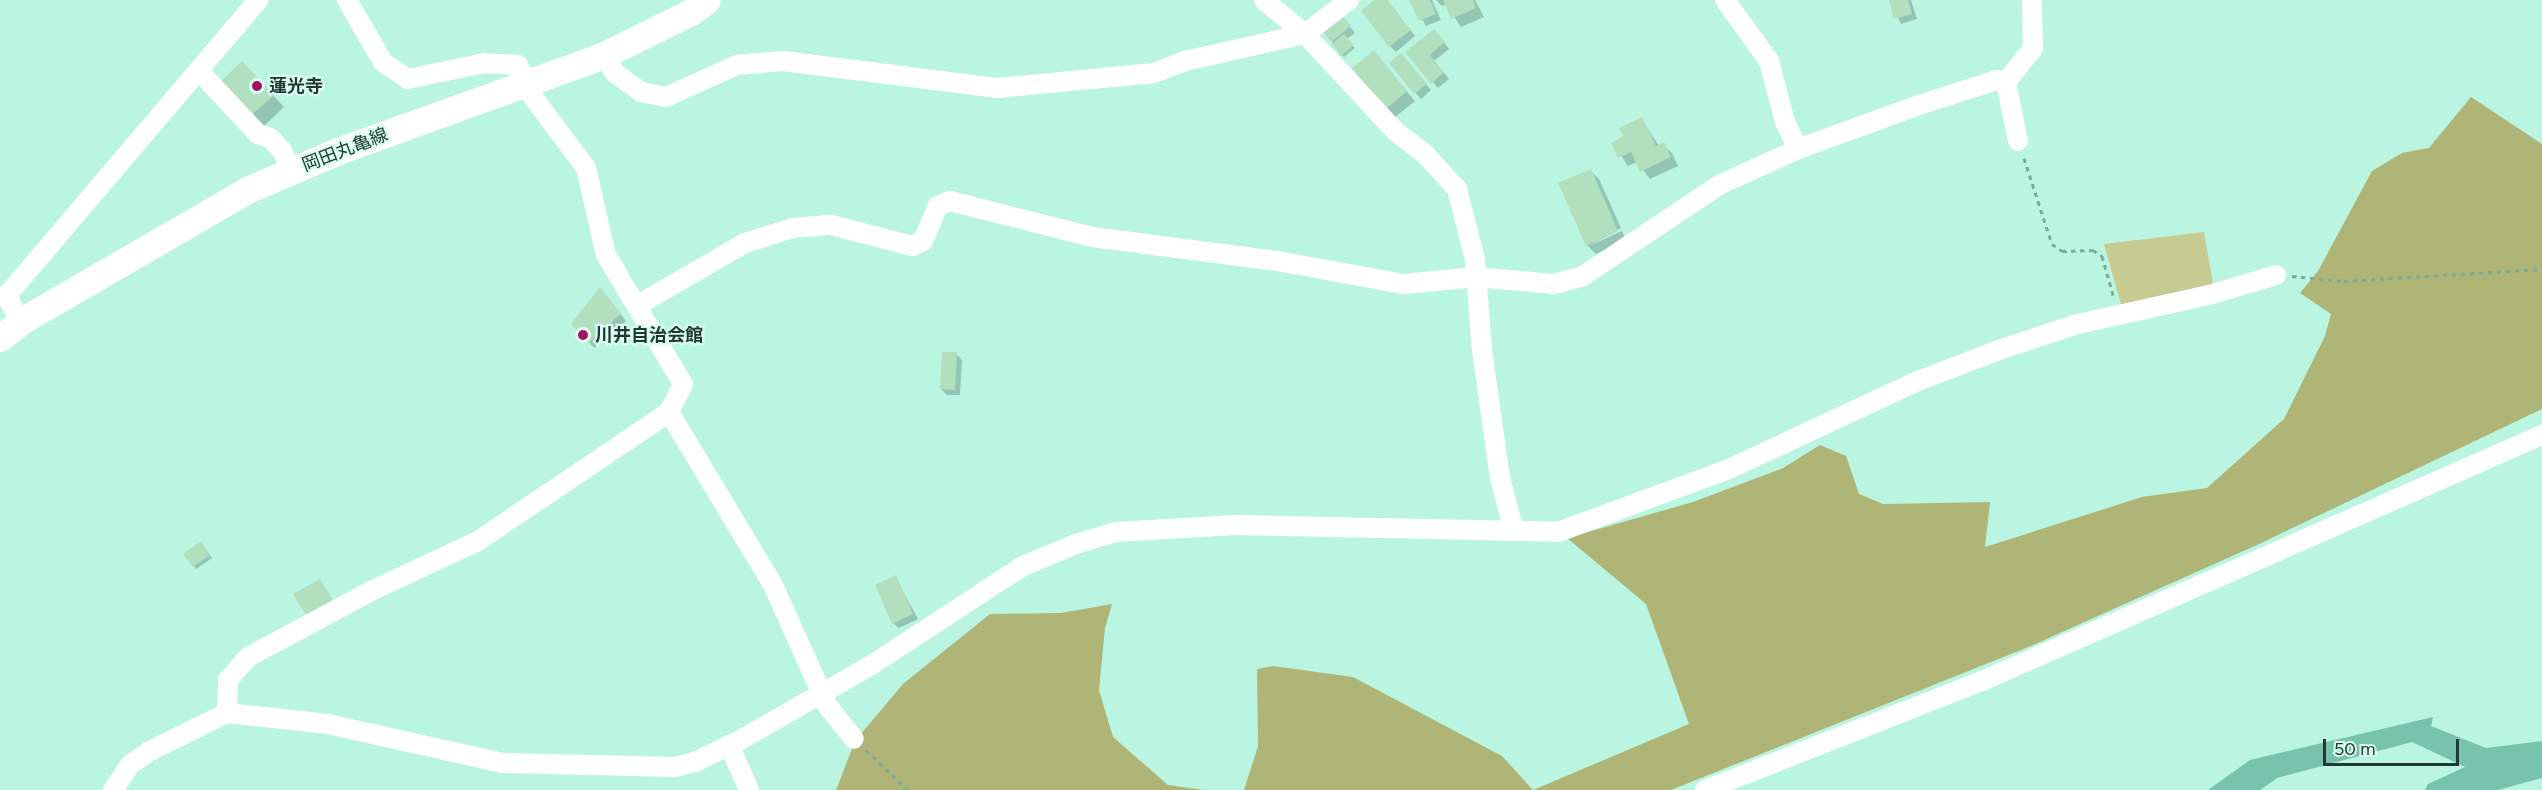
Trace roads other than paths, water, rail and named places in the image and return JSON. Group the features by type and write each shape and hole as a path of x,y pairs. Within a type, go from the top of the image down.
{"main road":[{"name":"岡田丸亀線","path":"0,338 21,321 247,190 292,171 604,55 691,12 707,0"}],"street":[{"path":"21,321 10,303 9,293 258,0"},
{"path":"227,713 228,680 248,657 371,591 478,541 669,411 683,384 638,305 606,255 586,168 533,97 518,64 485,63 408,79 383,62 347,0"},
{"path":"1264,0 1305,34 1396,132 1424,153 1457,189 1476,277 1500,478 1514,531"},
{"path":"604,55 615,73 641,92 666,96 737,65 783,61 998,88 1154,73 1185,61 1305,34 1349,0"},
{"path":"1725,0 1769,61 1785,122 1798,149"},
{"path":"2018,141 2006,82 2033,48 2032,0"},
{"path":"198,70 258,134 270,138 282,151 292,171"},
{"path":"638,305 745,243 793,228 831,225 912,246 928,233 938,206 950,201 1092,237 1277,261 1404,284 1476,277 1554,284 1583,276 1721,184 1798,149 1919,105 1997,80 2006,82"},
{"path":"113,790 130,765 150,750 227,713 328,724 503,763 675,767 729,745 821,690 870,666 1023,566 1116,532 1235,525 1558,532 1616,513 1729,469 1918,381 1999,350 2119,314 2209,295 2276,275"},
{"path":"669,411 773,585 827,705 854,739"},
{"path":"1705,790 1982,681 2542,435"},
{"path":"729,745 749,790"}],"place":[{"name":"蓮光寺","path":"257,86"},
{"name":"川井自治会館","path":"583,335"}]}
